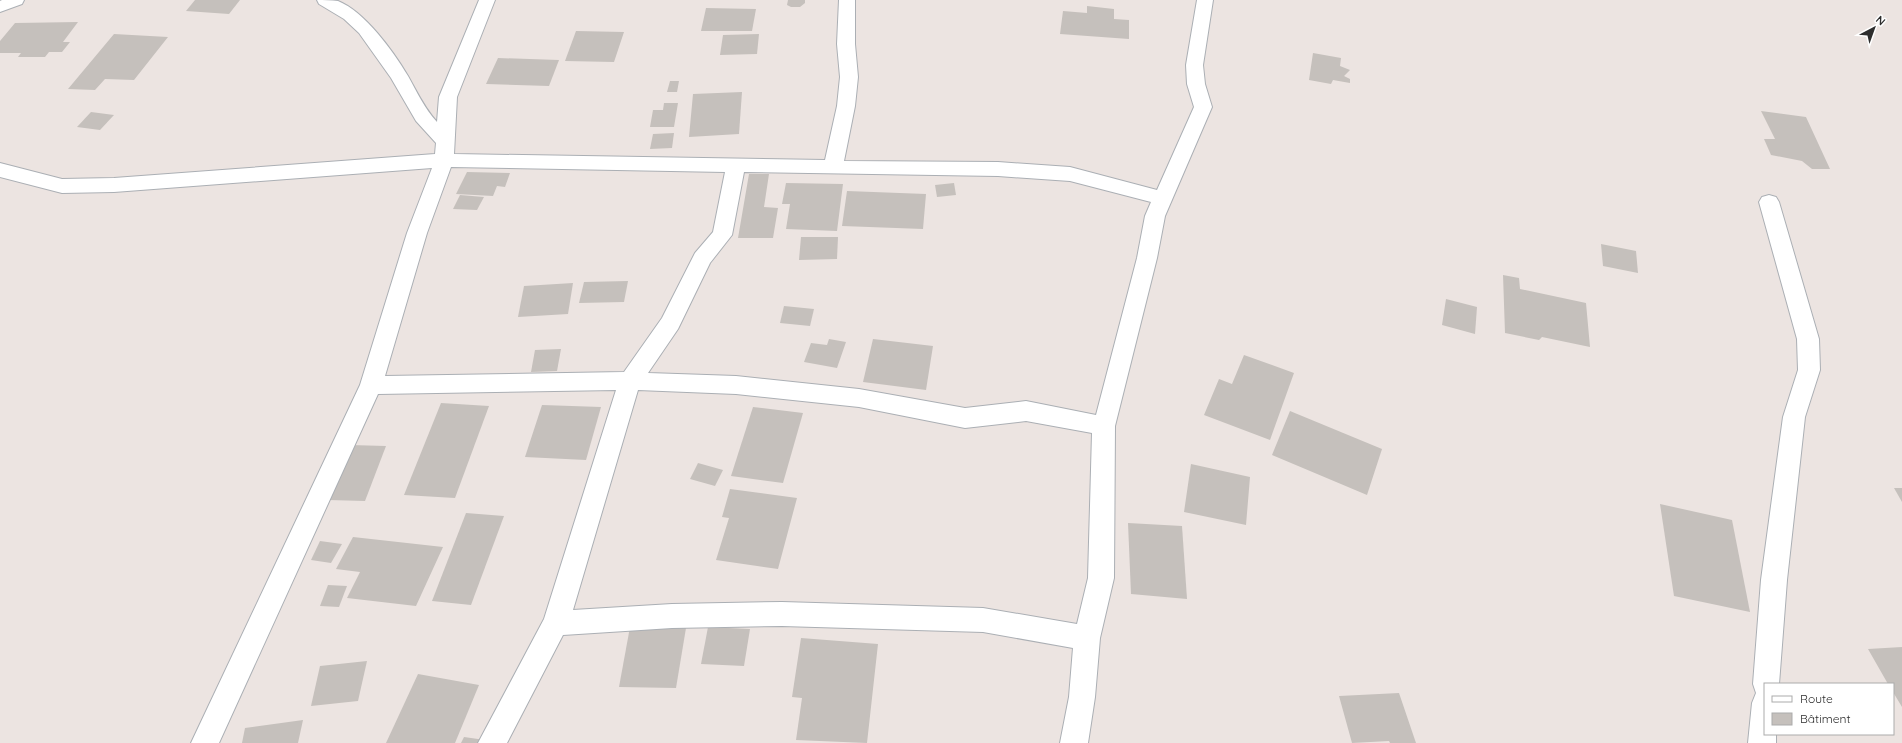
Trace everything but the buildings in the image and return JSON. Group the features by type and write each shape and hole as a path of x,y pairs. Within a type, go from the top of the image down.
{"street":[{"path":"0,7 16,0"},
{"path":"325,0 350,15 365,29 399,76 422,117 444,151"},
{"path":"205,743 371,385 417,233 444,151 448,97 486,0"},
{"path":"833,167 846,106 848,78 846,44 847,0"},
{"path":"1074,743 1082,697 1087,638 1101,578 1104,426 1147,258 1155,216 1203,107 1203,100 1195,84 1195,57 1205,0"},
{"path":"0,170 62,186 114,185 444,151 736,166 998,168 1070,174 1162,198"},
{"path":"492,743 556,623 630,381 670,323 702,258 722,234 736,166"},
{"path":"1766,683 1774,580 1794,417 1809,370 1808,339 1769,202"},
{"path":"371,385 630,381 736,385 859,398 965,418 1026,411 1104,426"},
{"path":"556,623 672,616 782,614 976,620 1087,638"},
{"path":"1762,743 1764,716"}]}
